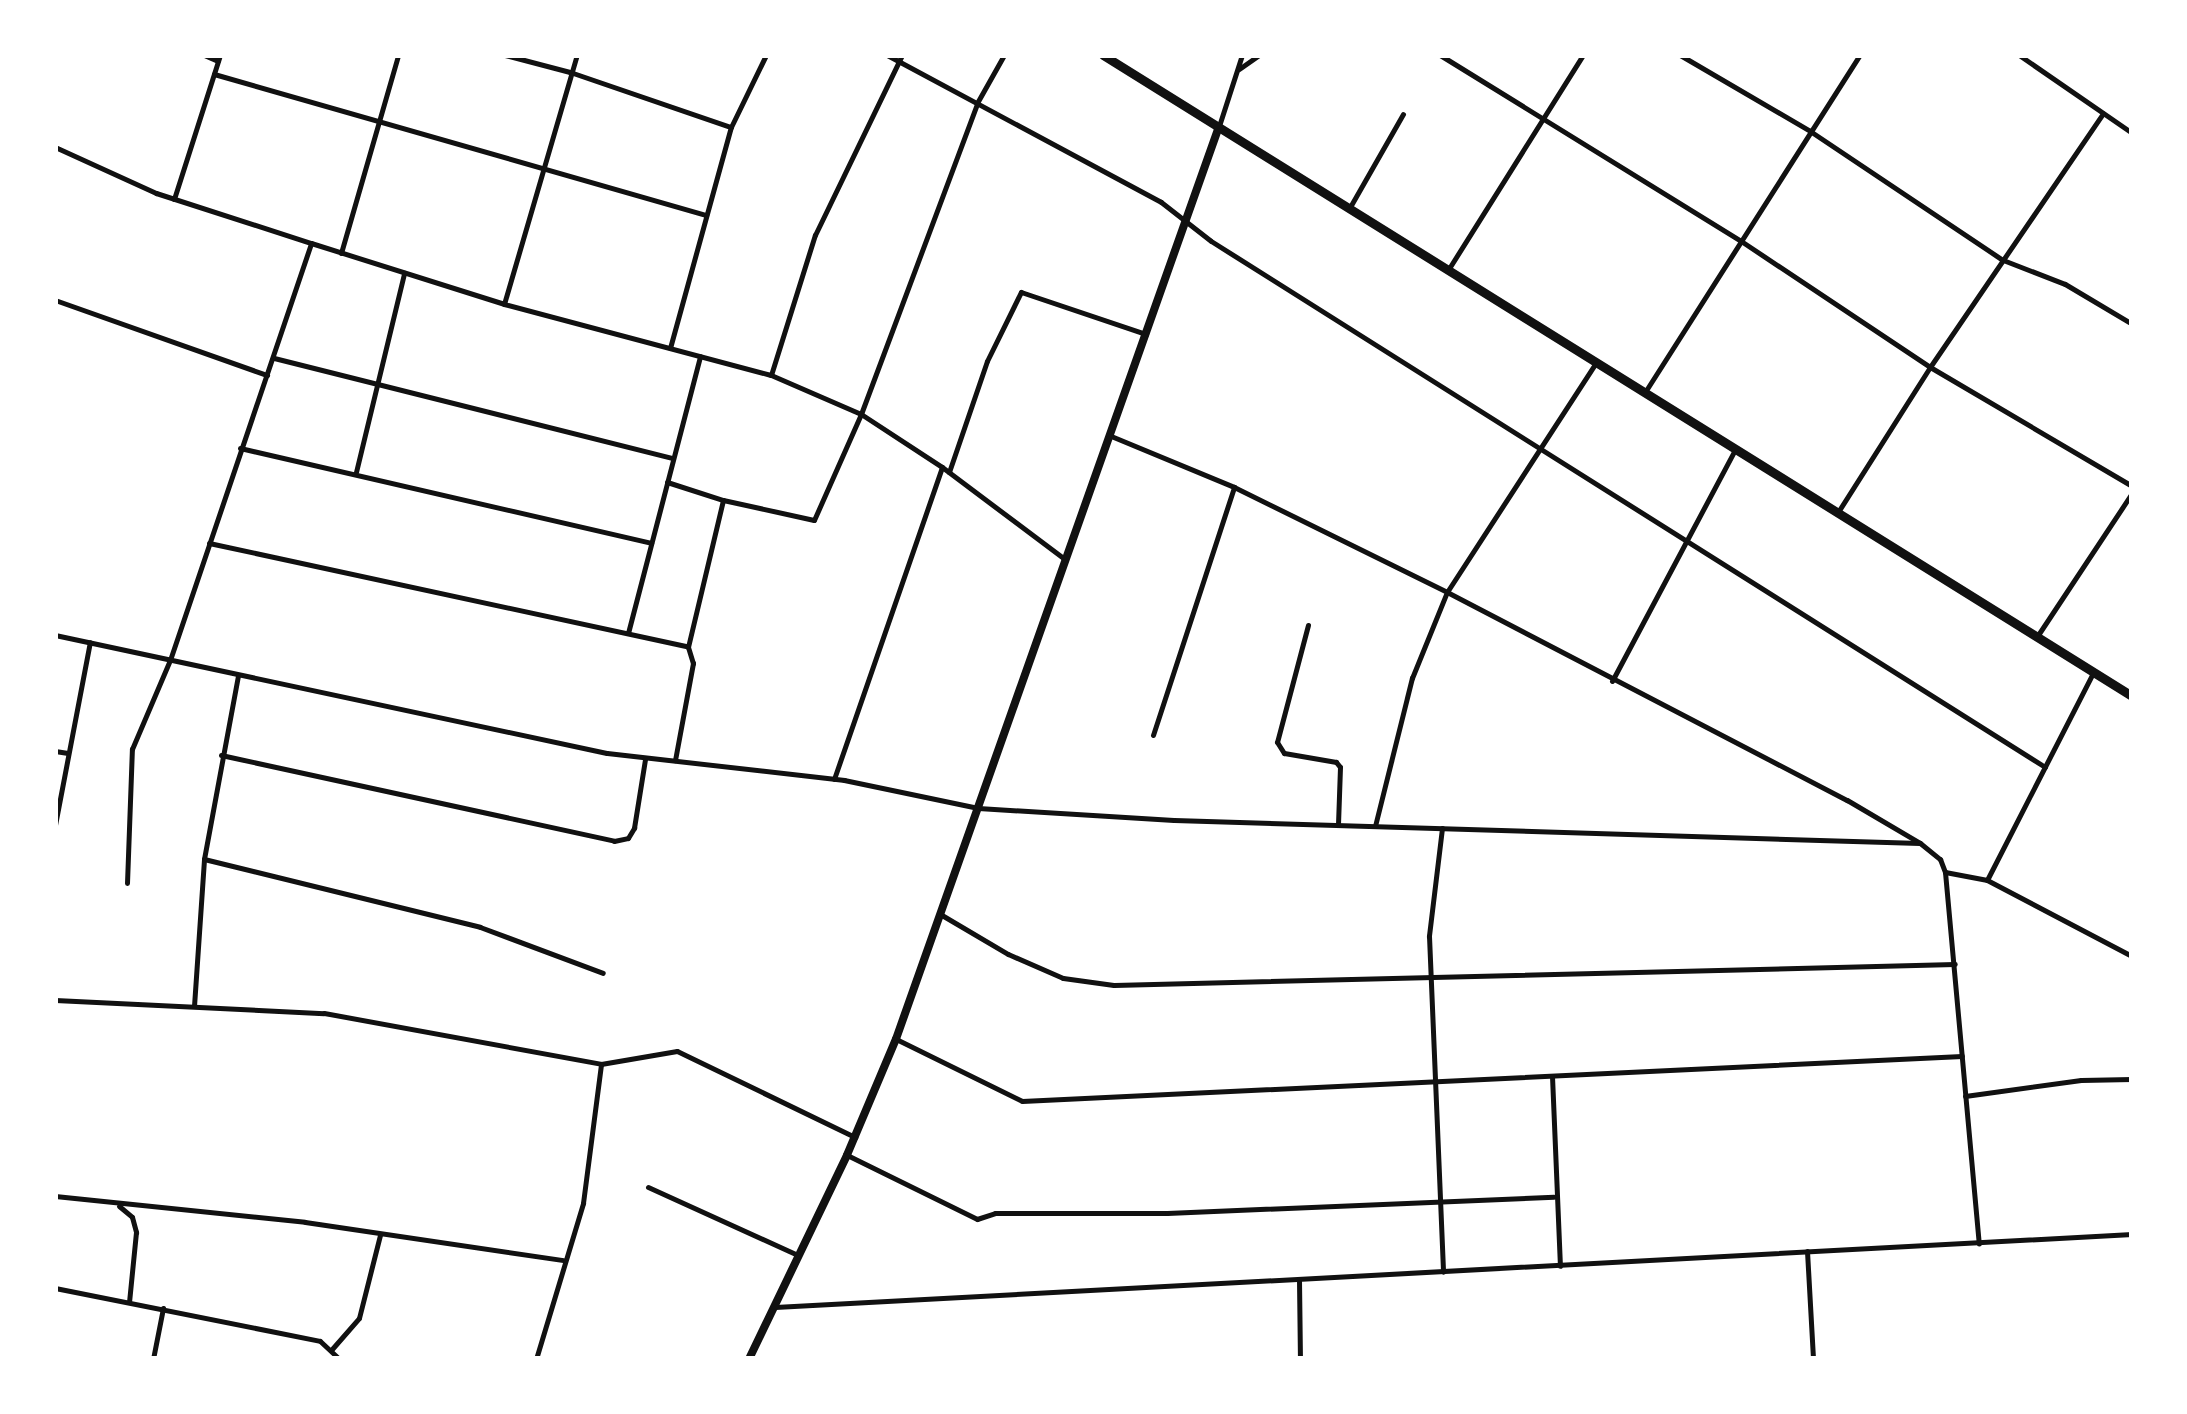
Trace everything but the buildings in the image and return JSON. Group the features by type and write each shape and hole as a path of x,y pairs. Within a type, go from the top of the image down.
{"highway":[{"path":"1103,55 2132,696"}],"street":[{"path":"174,199 219,58 204,55"},
{"path":"341,252 398,55"},
{"path":"505,55 570,72 732,127"},
{"path":"504,304 576,55"},
{"path":"670,348 732,127 766,55"},
{"path":"887,55 901,58 1162,202 1211,241 2045,767"},
{"path":"667,482 723,500 814,520 861,414 977,103 1004,55"},
{"path":"748,1359 847,1155 896,1039 1242,55"},
{"path":"1237,71 1259,55"},
{"path":"1440,55 1741,240 1930,367 2132,489 2038,635"},
{"path":"1448,270 1582,57 1573,55"},
{"path":"1680,55 1810,132 2002,260 2065,284 2132,324"},
{"path":"1645,392 1860,55"},
{"path":"2019,55 2132,133"},
{"path":"770,375 815,235 901,58"},
{"path":"214,74 706,215"},
{"path":"1838,512 1930,367 2103,113"},
{"path":"1348,209 1403,114"},
{"path":"55,146 174,199 404,273 504,304 770,375 861,414 946,470 1066,560"},
{"path":"127,883 132,749 170,660 311,243"},
{"path":"356,472 404,273"},
{"path":"834,778 987,361 1020,292 1146,334"},
{"path":"55,300 267,375"},
{"path":"628,633 700,356"},
{"path":"274,358 672,458"},
{"path":"1375,826 1412,678 1447,592 1596,362"},
{"path":"1109,436 1234,487 1447,592 1847,800 1920,843 1940,860 1945,872 1955,964 1979,1243"},
{"path":"239,448 651,543"},
{"path":"1612,681 1735,450"},
{"path":"1152,735 1234,487"},
{"path":"674,760 693,663 688,647 723,500"},
{"path":"209,542 688,647"},
{"path":"1308,625 1276,742 1284,754 1336,762 1340,767 1338,825"},
{"path":"55,634 645,758 834,778 978,808 1338,825 1920,843"},
{"path":"55,825 90,642"},
{"path":"1987,880 2094,672"},
{"path":"194,1006 204,859 238,674"},
{"path":"55,751 68,753"},
{"path":"221,755 614,841 628,838 634,828 645,758"},
{"path":"1442,828 1431,900 1430,979 1438,1084 1443,1272"},
{"path":"204,859 480,927 603,974"},
{"path":"1945,872 1987,880 2132,956"},
{"path":"940,914 1008,954 1063,978 1114,985 1955,964"},
{"path":"55,1000 324,1012 601,1064 678,1051 855,1136"},
{"path":"896,1039 1022,1101 1962,1056"},
{"path":"536,1359 583,1203 601,1064"},
{"path":"1552,1076 1554,1197 1560,1266"},
{"path":"1965,1096 2081,1080 2132,1079"},
{"path":"847,1155 977,1219 995,1212 1168,1212 1554,1197"},
{"path":"648,1186 798,1255"},
{"path":"55,1196 563,1260"},
{"path":"117,1204 132,1217 136,1232 130,1302"},
{"path":"332,1350 359,1318 380,1234"},
{"path":"775,1307 2132,1234"},
{"path":"1807,1252 1813,1359"},
{"path":"1300,1280 1300,1359"},
{"path":"55,1288 320,1341 340,1359"},
{"path":"153,1359 163,1308"}]}
